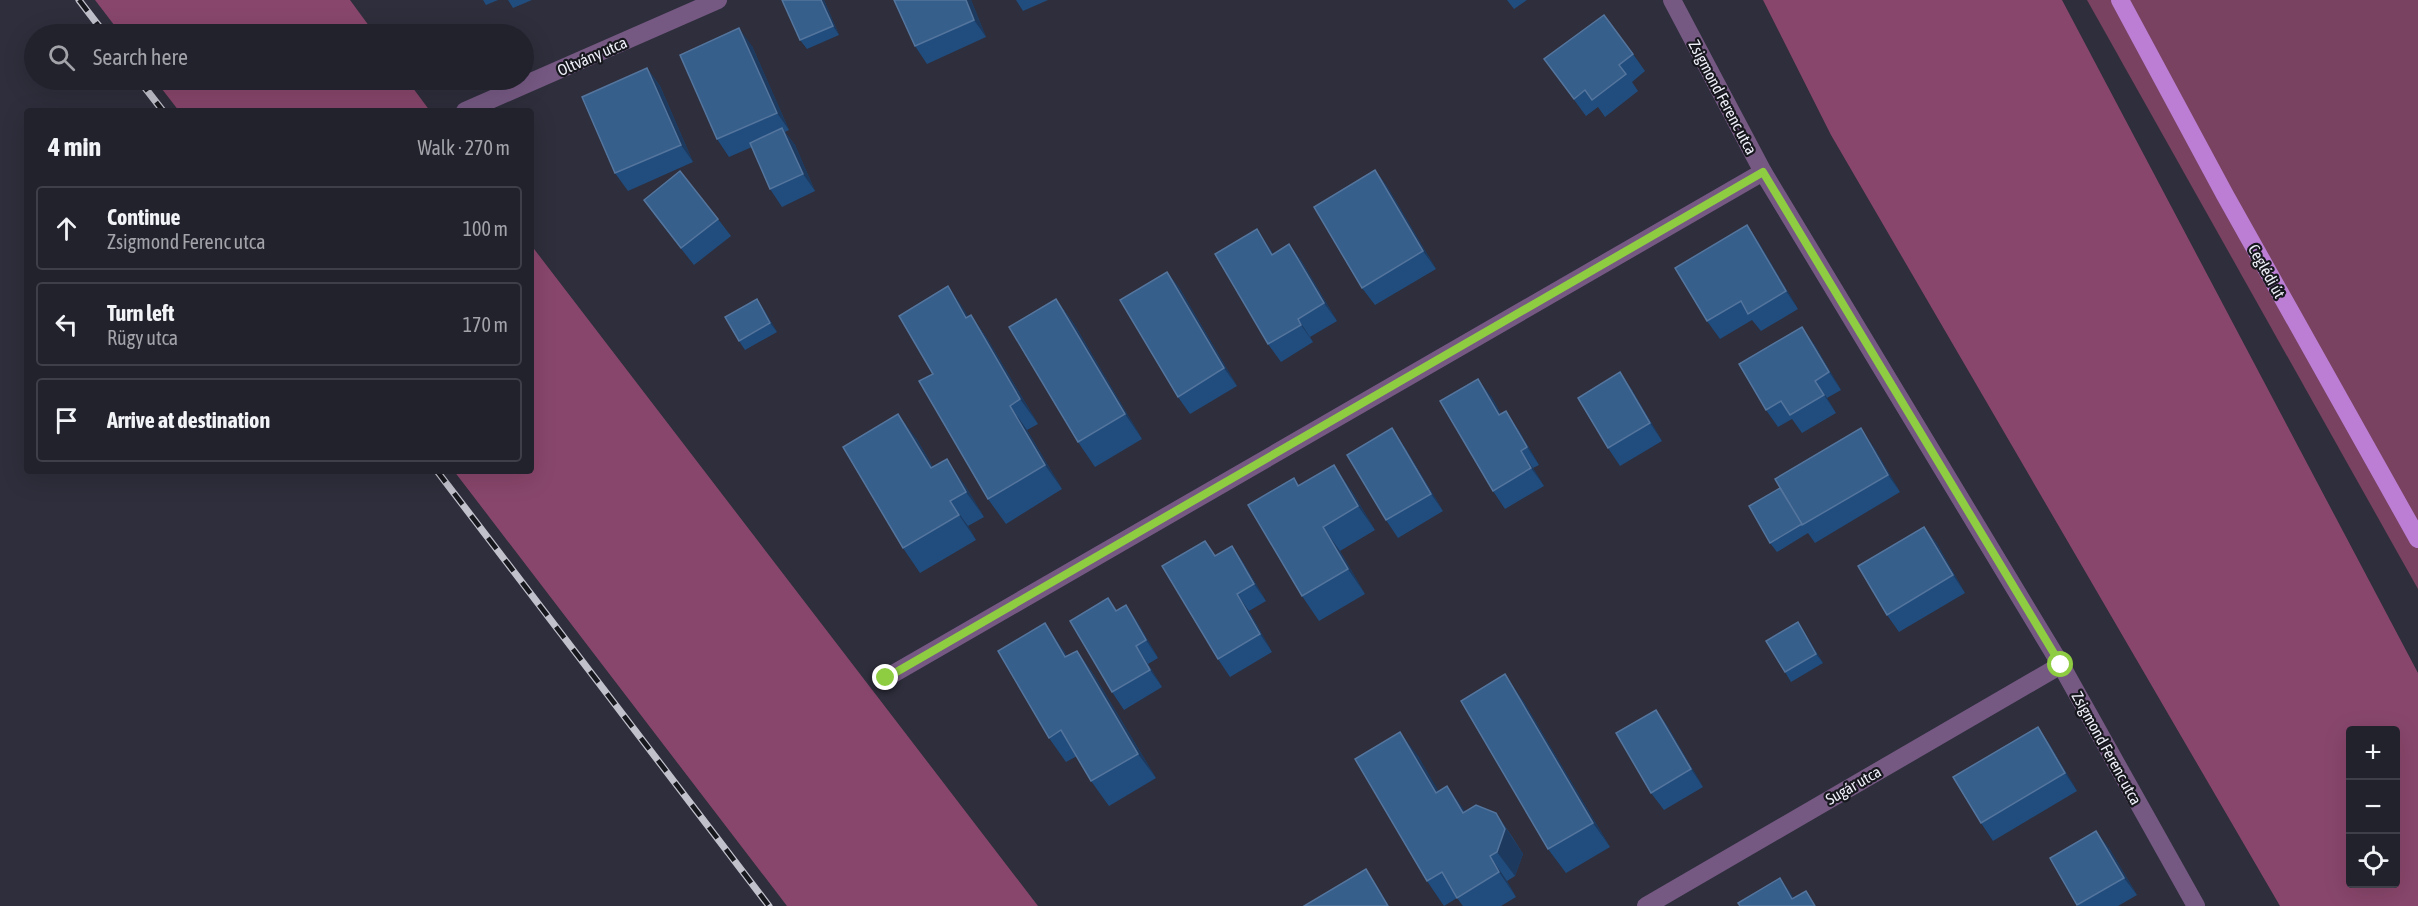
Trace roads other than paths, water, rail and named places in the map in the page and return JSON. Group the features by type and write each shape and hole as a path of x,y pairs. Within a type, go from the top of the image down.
{"main road":[{"name":"Ceglédi út","path":"2120,0 2224,195 2418,539"}],"street":[{"name":"Oltvány utca","path":"534,81 718,0"},
{"name":"Zsigmond Ferenc utca","path":"1672,0 1763,172 2061,665 2196,906"},
{"name":"Oltvány utca","path":"472,108 513,90"},
{"path":"886,678 1763,172"},
{"name":"Sugár utca","path":"1646,906 2061,665"}],"railway":[{"path":"79,0 97,24"},
{"path":"147,90 161,108"},
{"path":"439,474 769,906"}]}
